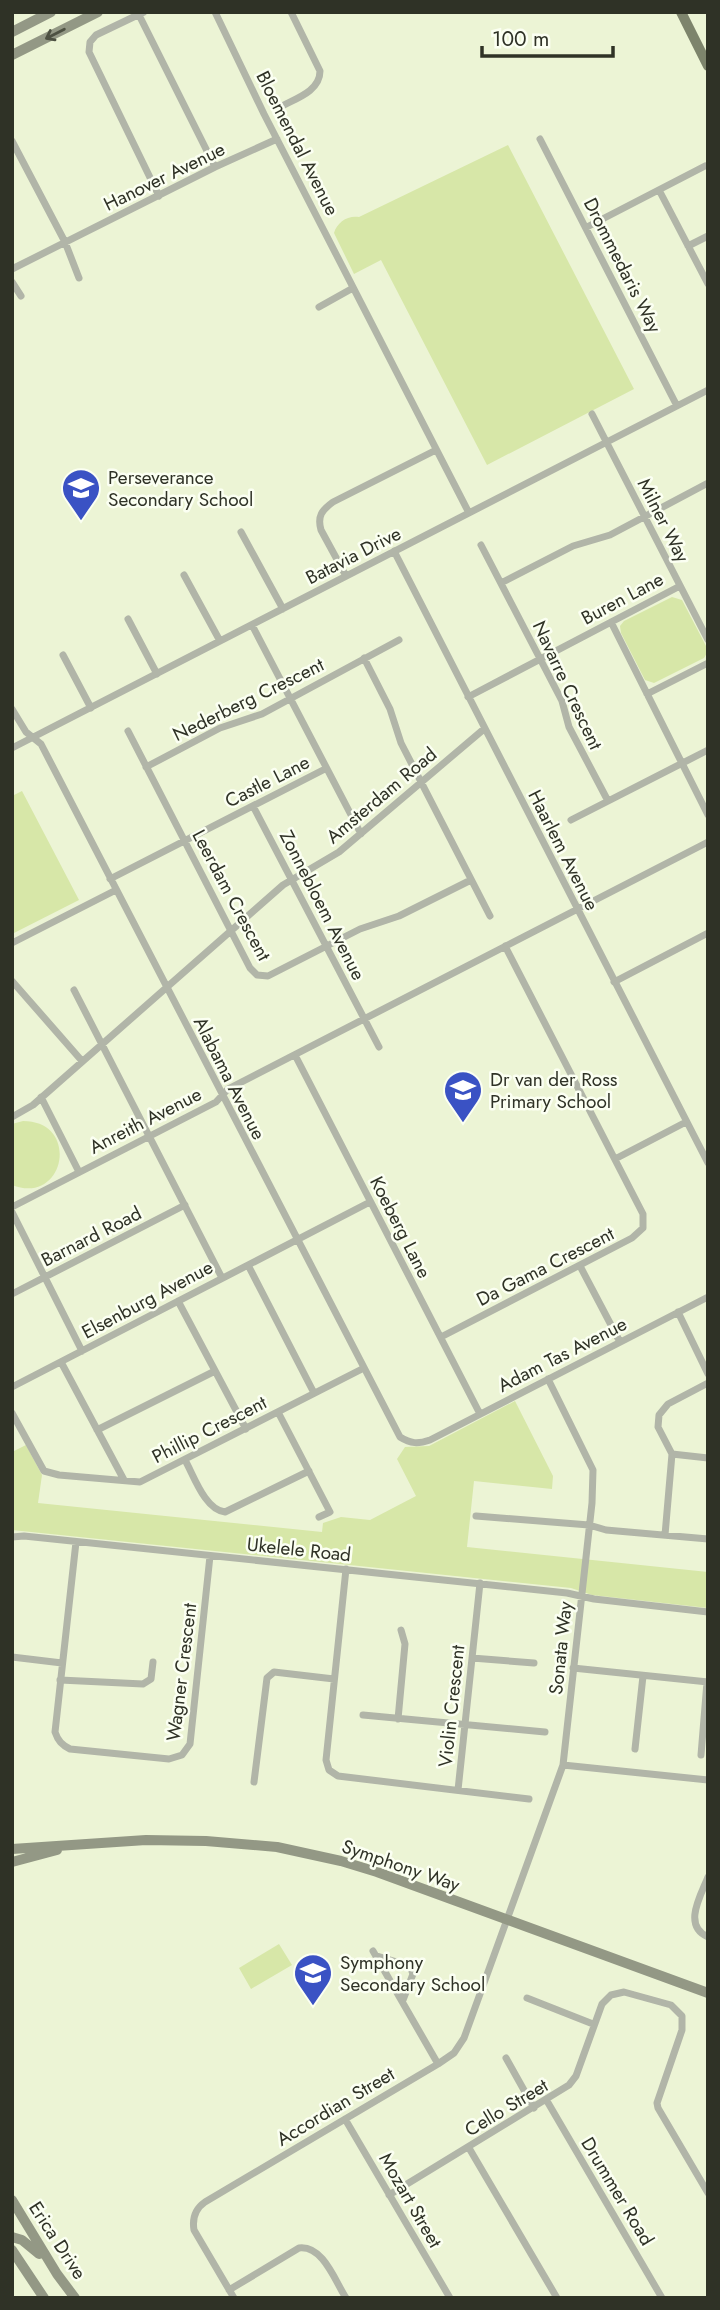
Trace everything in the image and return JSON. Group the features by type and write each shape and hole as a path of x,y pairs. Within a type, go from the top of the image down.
{"main road":[{"path":"12,32 51,12"},
{"path":"12,55 98,12"},
{"path":"681,12 708,66"},
{"name":"Symphony Way","path":"12,1849 170,1840 277,1847 377,1872 708,1993"},
{"name":"Symphony Way","path":"12,1862 70,1846"},
{"name":"Erica Drive","path":"12,2200 57,2274 75,2298"},
{"path":"12,2237 33,2248 57,2274"},
{"path":"12,2250 44,2298"}],"street":[{"name":"Bloemendal Avenue","path":"215,12 277,139 469,513"},
{"path":"278,108 313,89 320,78 320,71 291,12"},
{"path":"159,195 89,52 90,42 96,35 142,13 215,167"},
{"name":"Hanover Avenue","path":"12,270 215,167 277,139"},
{"name":"Drommedaris Way","path":"540,139 677,406"},
{"path":"12,141 65,242 79,278"},
{"path":"587,227 705,166"},
{"path":"659,190 708,284"},
{"path":"688,246 708,236"},
{"path":"12,282 21,296"},
{"path":"319,307 353,288"},
{"name":"Batavia Drive","path":"12,748 708,390"},
{"name":"Milner Way","path":"592,414 708,640"},
{"path":"346,576 321,530 320,514 333,502 436,450"},
{"path":"501,583 573,546 601,539 708,483"},
{"path":"241,532 283,608"},
{"name":"Navarre Crescent","path":"481,545 562,701 569,727 608,801"},
{"name":"Haarlem Avenue","path":"394,551 708,1163"},
{"path":"184,575 220,641"},
{"name":"Buren Lane","path":"468,697 680,586"},
{"path":"128,619 157,674"},
{"path":"611,622 708,815"},
{"path":"252,625 361,834"},
{"name":"Nederberg Crescent","path":"146,767 220,728 249,720 399,640"},
{"path":"64,655 91,708"},
{"path":"364,658 390,709 398,735 490,916"},
{"path":"647,694 708,663"},
{"name":"Alabama Avenue","path":"12,709 26,732 41,744 362,1369 400,1437 408,1443 419,1444 430,1440"},
{"name":"Amsterdam Road","path":"12,1116 24,1111 41,1097 165,986 292,878 339,852 484,729"},
{"name":"Leerdam Crescent","path":"128,731 250,968 261,976 268,976 369,925 399,916 471,880"},
{"path":"571,820 708,750"},
{"name":"Castle Lane","path":"110,879 325,769"},
{"name":"Zonnebloem Avenue","path":"253,806 364,1019"},
{"name":"Anreith Avenue","path":"12,1209 216,1102 228,1089 708,842"},
{"path":"12,943 116,890"},
{"path":"614,982 708,933"},
{"name":"Da Gama Crescent","path":"441,1338 632,1238 643,1228 643,1214 505,946"},
{"path":"12,981 82,1061"},
{"path":"74,990 222,1278"},
{"path":"364,1019 379,1047"},
{"name":"Koeberg Lane","path":"295,1055 480,1414"},
{"path":"41,1097 79,1172"},
{"path":"615,1159 686,1122"},
{"name":"Elsenburg Avenue","path":"12,1387 370,1202"},
{"name":"Barnard Road","path":"12,1294 185,1205"},
{"path":"12,1209 82,1351"},
{"path":"248,1265 314,1393"},
{"path":"580,1266 620,1342"},
{"name":"Adam Tas Avenue","path":"430,1440 708,1297"},
{"path":"178,1301 246,1429"},
{"path":"678,1312 708,1374"},
{"path":"61,1362 124,1480"},
{"name":"Phillip Crescent","path":"12,1413 44,1471 59,1475 140,1482 362,1369"},
{"path":"97,1430 215,1371"},
{"name":"Sonata Way","path":"506,1920 563,1765 589,1525 593,1470 548,1379"},
{"path":"665,1535 672,1454 658,1427 660,1415 668,1404 708,1383"},
{"path":"278,1412 330,1512 319,1517"},
{"path":"672,1454 708,1458"},
{"path":"185,1460 207,1500 221,1512 309,1471"},
{"path":"476,1516 589,1525 606,1530 708,1539"},
{"name":"Ukelele Road","path":"13,1537 480,1583 708,1612"},
{"name":"Wagner Crescent","path":"76,1542 60,1680 55,1732 57,1739 65,1747 169,1759 182,1755 190,1744 210,1556"},
{"name":"Violin Crescent","path":"346,1569 326,1760 329,1770 338,1776 458,1790 480,1583"},
{"path":"398,1718 405,1644 401,1630"},
{"path":"12,1657 62,1663"},
{"path":"472,1658 534,1663"},
{"path":"60,1680 143,1684 151,1679 153,1662"},
{"path":"573,1668 707,1682 701,1755"},
{"path":"254,1782 267,1678 274,1672 334,1679"},
{"path":"635,1749 643,1676"},
{"path":"363,1715 545,1732"},
{"path":"563,1765 708,1780"},
{"path":"458,1790 529,1799"},
{"path":"708,1877 694,1919 698,1931 708,1937"},
{"name":"Accordian Street","path":"232,2294 194,2230 193,2220 197,2210 205,2202 450,2056 461,2043 506,1920"},
{"path":"403,2000 413,1974 410,1966 375,1954 438,2064"},
{"name":"Cello Street","path":"389,2195 547,2101 574,2080 602,2004 617,1992 671,2005 682,2016 682,2030 657,2103 660,2113 708,2193"},
{"path":"527,1998 593,2024"},
{"path":"506,2059 534,2108"},
{"name":"Drummer Road","path":"547,2101 662,2298"},
{"name":"Mozart Street","path":"345,2119 450,2298"},
{"path":"469,2148 557,2298"},
{"path":"232,2294 299,2248 305,2248 311,2249 322,2258 346,2298"}],"green space":[{"path":"508,145 634,389 487,465 381,260 354,274 334,233 347,218 359,217"},
{"path":"672,597 682,600 707,653 704,658 654,683 645,680 620,626 624,621"},
{"path":"22,791 79,900 12,934 12,796"},
{"path":"23,1121 41,1125 53,1134 59,1147 59,1161 54,1174 44,1184 30,1188 12,1185 12,1124"},
{"path":"515,1401 553,1476 552,1489 474,1481 467,1547 708,1572 708,1608 592,1595 571,1588 12,1530 12,1452 26,1445 42,1475 38,1503 322,1532 323,1523 341,1517 370,1520 416,1496 397,1459 405,1447 429,1446"},
{"path":"279,1944 292,1965 251,1989 239,1968"}],"place":[{"name":"Perseverance Secondary School","path":"81,522"},
{"name":"Dr van der Ross Primary School","path":"463,1124"},
{"name":"Symphony Secondary School","path":"313,2007"}]}
